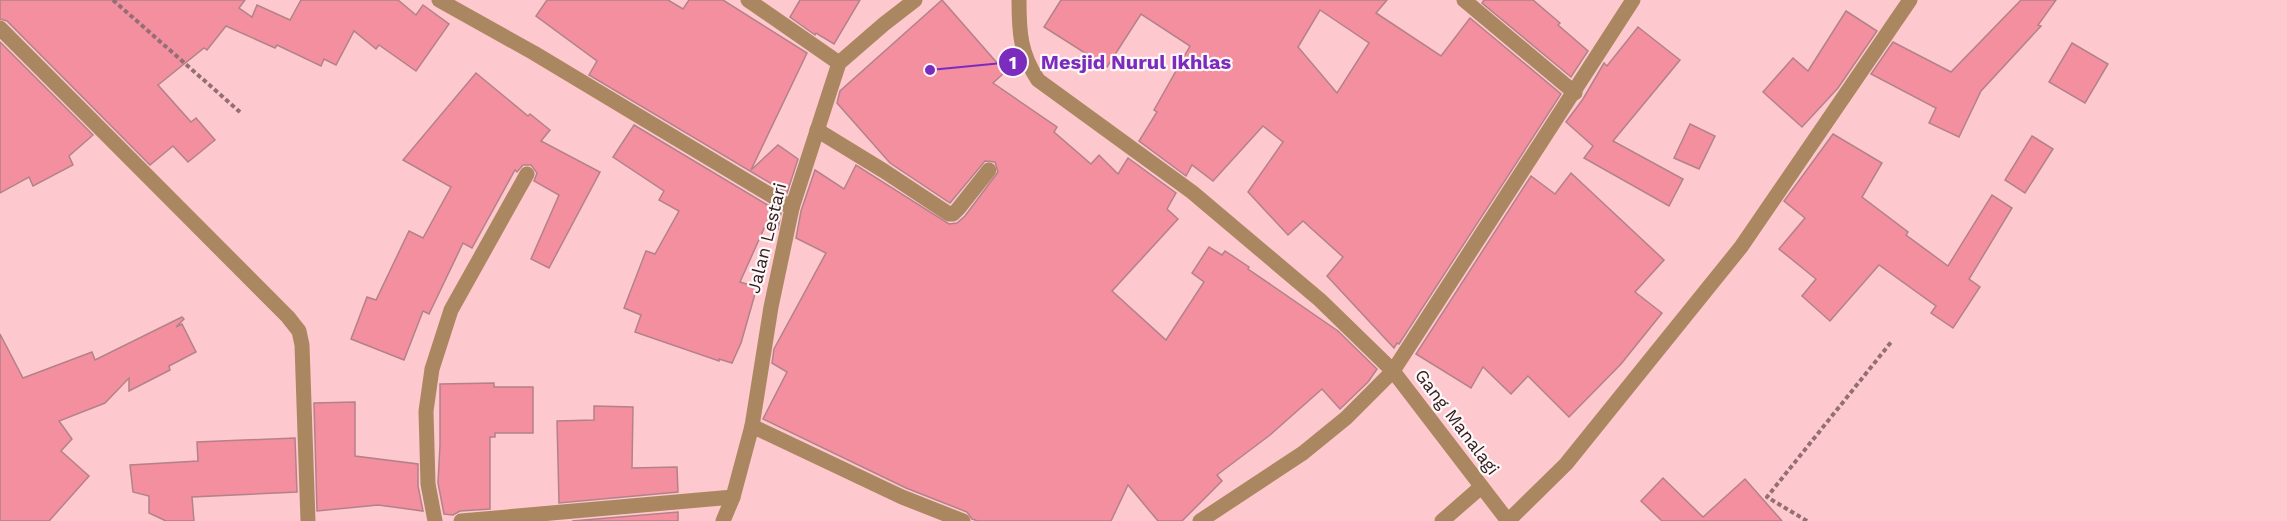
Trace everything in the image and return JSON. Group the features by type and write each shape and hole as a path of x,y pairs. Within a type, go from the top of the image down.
{"street":[{"path":"439,0 534,53 792,208"},
{"path":"748,0 839,63 915,0"},
{"path":"1020,0 1019,22 1022,50 1038,80 1192,192 1320,300 1393,371 1575,93 1633,0"},
{"path":"1464,0 1575,93"},
{"path":"1508,521 1566,464 1741,247 1910,0"},
{"path":"0,28 288,317 299,331 302,345 308,521"},
{"name":"Jalan Lestari","path":"723,521 733,497 752,426 771,307 792,208 839,63"},
{"path":"817,130 949,214 953,214 958,209 989,170"},
{"path":"435,521 428,483 426,422 432,369 451,310 526,174"},
{"name":"Gang Manalagi","path":"1200,521 1303,453 1346,418 1393,371 1508,521"},
{"path":"752,426 902,497 963,521"},
{"path":"1442,521 1481,487"},
{"path":"461,521 733,497"}],"path":[{"path":"113,0 240,112"},
{"path":"1808,521 1767,497 1892,341"}],"building":[{"path":"0,0 245,0 239,8 252,17 257,5 290,20 301,0 398,0 416,15 423,5 449,24 416,71 379,45 376,49 354,31 336,65 324,59 321,66 277,45 275,48 226,26 207,50 204,48 158,85 191,122 196,118 215,140 188,162 173,146 150,165 7,21 0,19"},
{"path":"547,0 668,0 683,9 689,0 723,0 807,53 751,170 778,145 798,159 787,193 589,75 597,61 536,16"},
{"path":"800,0 860,0 834,44 816,33 815,35 790,17"},
{"path":"942,0 1005,72 993,83 1057,127 1054,132 1091,164 1099,155 1118,174 1128,158 1176,193 1167,209 1178,219 1112,291 1166,340 1204,282 1192,273 1209,247 1222,255 1225,251 1338,331 1377,369 1368,382 1340,409 1322,389 1270,435 1217,475 1222,481 1182,521 1158,521 1128,485 1111,521 978,521 972,519 967,512 906,488 763,419 787,372 772,363 774,349 826,253 796,238 801,211 815,170 844,189 856,165 949,224 957,223 965,216 998,172 995,162 985,161 950,203 890,163 837,103 840,91"},
{"path":"1061,0 1387,0 1376,13 1441,56 1470,18 1561,94 1399,344 1397,343 1394,348 1327,276 1343,257 1303,221 1288,235 1248,192 1283,142 1263,126 1213,181 1192,165 1186,176 1139,141 1157,112 1154,110 1190,46 1141,14 1107,67 1044,27","holes":["1320,10 1369,43 1337,93 1298,47"]},
{"path":"1484,0 1533,0 1560,23 1558,25 1588,51 1571,77 1482,3"},
{"path":"2021,0 2056,0 2038,25 2041,26 1981,91 1959,137 1929,123 1936,108 1871,74 1893,42 1951,72"},
{"path":"1846,11 1877,31 1838,88 1802,127 1763,92 1793,58 1808,71"},
{"path":"1638,27 1680,60 1613,141 1683,179 1669,206 1584,158 1593,146 1566,122 1583,99 1604,63 1607,66"},
{"path":"0,42 93,135 69,156 73,165 33,186 29,177 0,193"},
{"path":"2072,43 2108,64 2085,103 2049,82"},
{"path":"476,73 528,116 530,114 550,130 541,141 600,172 549,268 531,259 559,195 534,181 537,173 531,165 523,165 517,172 515,170 472,248 463,243 429,314 423,311 404,360 351,339 367,297 376,300 409,231 423,238 451,187 403,160"},
{"path":"1690,124 1715,136 1699,169 1674,158"},
{"path":"634,125 781,213 778,229 766,224 740,282 757,287 741,343 732,363 719,359 719,361 635,332 641,315 624,308 646,251 655,254 679,211 659,200 664,191 613,157"},
{"path":"1833,134 1882,163 1862,197 1908,232 1906,235 1948,266 1992,195 2012,208 1969,279 1980,287 1953,328 1931,313 1936,306 1879,265 1830,321 1802,296 1816,279 1779,249 1805,218 1784,201"},
{"path":"2032,136 2053,149 2025,193 2005,180"},
{"path":"1571,173 1664,260 1635,292 1662,313 1621,364 1569,417 1528,376 1511,394 1483,367 1471,388 1416,354 1531,176 1555,194"},
{"path":"182,317 184,319 176,327 182,324 196,352 169,366 170,370 129,391 129,378 105,403 59,421 72,439 61,451 89,476 49,521 0,521 0,334 23,378 92,352 95,360"},
{"path":"494,383 494,387 533,387 533,433 495,433 495,437 490,437 490,509 460,511 453,515 444,514 438,483 440,384"},
{"path":"355,402 355,456 418,464 418,486 423,511 378,505 317,511 314,403"},
{"path":"594,406 633,407 632,468 677,467 678,492 559,503 557,421 594,420"},
{"path":"295,438 297,492 192,497 194,521 166,521 149,513 149,496 133,492 130,465 198,461 197,442"},
{"path":"1663,478 1703,517 1745,479 1782,521 1662,521 1641,501"},
{"path":"678,512 678,521 572,521"}],"place":[{"name":"Mesjid Nurul Ikhlas","path":"930,70"}]}
